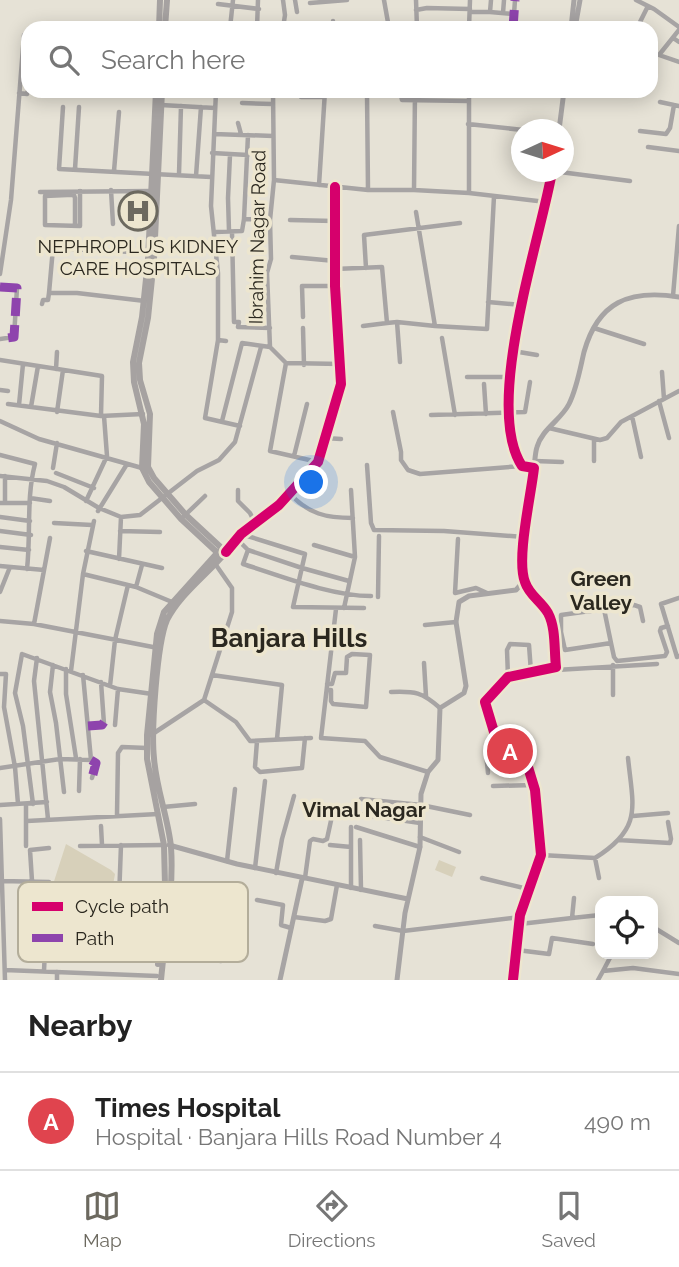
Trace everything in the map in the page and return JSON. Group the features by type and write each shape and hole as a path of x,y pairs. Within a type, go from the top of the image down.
{"main road":[{"path":"159,21 160,0"},
{"path":"166,21 167,0"},
{"path":"151,253 152,191 156,172 156,98"},
{"path":"162,98 139,371 147,414 148,467 165,496"},
{"path":"147,414 142,468 144,474 183,517 222,552"},
{"path":"164,882 167,845 158,814 147,748 159,648 170,615 216,565 222,552"},
{"path":"159,648 159,622 172,601 222,552"},
{"path":"150,735 167,845 168,882"}],"street":[{"path":"258,0 258,21"},
{"path":"283,0 284,21"},
{"path":"295,0 297,12"},
{"path":"310,3 347,0"},
{"path":"384,0 388,21"},
{"path":"416,0 416,21"},
{"path":"426,8 427,0"},
{"path":"470,0 470,21"},
{"path":"490,12 491,0"},
{"path":"503,0 503,13"},
{"path":"514,0 514,21"},
{"path":"574,21 577,0"},
{"path":"636,0 654,9 679,28 659,55 679,62"},
{"path":"654,9 655,0"},
{"path":"218,4 233,3 259,9"},
{"path":"231,21 233,3"},
{"path":"640,21 648,6"},
{"path":"416,10 426,8 514,14"},
{"path":"673,38 679,42"},
{"path":"0,274 11,200 21,70"},
{"path":"216,98 211,205 215,232 218,340 205,418 240,426"},
{"name":"Ibrahim Nagar Road","path":"272,98 274,180 270,220 271,259 267,273 271,347 286,363"},
{"path":"319,185 324,98"},
{"path":"367,98 368,190"},
{"path":"402,98 468,101 469,193"},
{"path":"560,119 563,98"},
{"path":"414,100 414,190"},
{"path":"640,131 666,134 676,106 660,102"},
{"path":"242,103 272,104"},
{"path":"162,106 215,108"},
{"path":"179,174 181,106"},
{"path":"63,107 58,167 62,169 211,177"},
{"path":"75,169 79,107"},
{"path":"196,176 201,107"},
{"path":"114,171 119,111"},
{"path":"238,123 241,134 273,134"},
{"path":"468,124 511,129"},
{"path":"214,134 273,134"},
{"path":"215,232 242,231 248,135"},
{"path":"648,147 679,151"},
{"path":"212,153 248,155"},
{"path":"230,155 228,198 234,321 239,321 238,327 270,328"},
{"path":"574,174 630,181"},
{"path":"274,180 368,190 494,195 547,202"},
{"path":"522,466 516,457 508,413 513,351 550,182"},
{"path":"222,552 289,494 318,462 341,384 335,286 335,187"},
{"path":"111,190 113,224"},
{"path":"79,226 47,226 45,196 80,191 152,191"},
{"path":"79,226 80,191"},
{"path":"40,192 74,195 79,226"},
{"path":"363,326 397,323 487,329 494,195"},
{"path":"416,212 435,327"},
{"path":"243,219 270,220"},
{"path":"290,220 334,221"},
{"path":"366,268 364,234 460,223"},
{"path":"515,980 520,921 541,855 534,785 521,744 494,732 485,702 508,677 556,667 548,613 524,581 524,537 537,445 569,404 585,348 597,319 607,308 621,300 638,296 676,297 679,226"},
{"path":"40,248 151,253"},
{"path":"42,304 43,300 50,297 53,248"},
{"path":"292,257 335,261"},
{"path":"335,269 382,267 387,323"},
{"path":"303,317 302,286 335,286"},
{"path":"0,287 17,288 14,337 0,339"},
{"path":"49,293 77,293 147,301"},
{"path":"488,302 522,305"},
{"path":"397,323 400,362"},
{"path":"303,328 304,365"},
{"path":"594,328 644,344"},
{"path":"442,338 455,415"},
{"path":"218,340 226,341"},
{"path":"222,421 242,343 271,347"},
{"path":"50,501 3,503 2,476 31,479 64,487 98,510 121,517 140,515 197,471 219,460 235,442 261,347"},
{"path":"513,351 537,355"},
{"path":"56,369 57,352"},
{"path":"0,360 102,376 107,456 86,501"},
{"path":"318,462 270,451 286,363 341,364"},
{"path":"19,405 23,364"},
{"path":"31,407 38,366"},
{"path":"57,412 63,370"},
{"path":"662,372 662,400 669,438"},
{"path":"467,377 511,377"},
{"path":"431,415 525,412 530,382"},
{"path":"484,384 486,414"},
{"path":"0,390 8,391"},
{"path":"549,428 600,440 607,438 621,422 679,391"},
{"path":"8,404 103,416 147,414"},
{"path":"294,456 307,404"},
{"path":"393,412 401,460 408,470 420,474 522,466 534,468"},
{"path":"632,416 640,457"},
{"path":"0,421 39,439 142,468"},
{"path":"325,438 341,439"},
{"path":"594,439 594,461"},
{"path":"57,443 54,471 93,488"},
{"path":"0,455 35,464 31,479 31,535 27,569"},
{"path":"535,461 562,463"},
{"path":"98,510 127,464"},
{"path":"367,465 371,523 374,530 444,531 524,537"},
{"path":"238,490 238,501 250,513 255,523"},
{"path":"344,608 355,557 351,490"},
{"path":"289,494 305,509 316,514 329,518 353,518"},
{"path":"183,517 205,496"},
{"path":"0,516 30,521"},
{"path":"118,559 121,517"},
{"path":"54,523 93,523 86,551 66,694 78,759 79,791"},
{"path":"0,531 31,535"},
{"path":"120,531 150,534 160,532"},
{"path":"238,536 248,550 349,581"},
{"path":"238,536 305,554 293,607 364,608"},
{"path":"378,597 379,536"},
{"path":"34,624 50,538"},
{"path":"458,539 455,593 476,588 487,593"},
{"path":"314,545 355,557"},
{"path":"0,547 29,550"},
{"path":"248,550 243,564 346,594 371,596"},
{"path":"86,551 162,568"},
{"path":"136,587 142,565"},
{"path":"150,735 204,700 231,621 233,603 230,583 216,565"},
{"path":"0,566 44,570"},
{"path":"0,592 10,567"},
{"path":"83,574 136,587 172,601"},
{"path":"440,708 464,693 467,686 456,622 459,602 469,596 516,590 524,581"},
{"path":"110,686 115,640 128,585"},
{"path":"679,598 661,604 677,657 679,656"},
{"path":"611,643 565,649 561,615 638,605 643,621"},
{"path":"336,609 321,738 365,741 380,757 428,772"},
{"path":"604,609 617,661 665,656 667,652 660,631 667,626"},
{"path":"0,621 34,624 159,648"},
{"path":"425,625 456,622"},
{"path":"553,633 561,632"},
{"path":"508,677 506,650 510,644 529,645 531,672"},
{"path":"26,846 30,804 29,765 15,692 22,654 118,689 153,694"},
{"path":"352,654 370,656 366,707 333,704 331,690 327,687 332,684 335,673 346,673 347,657 352,654"},
{"path":"37,658 34,681 48,819"},
{"path":"424,663 426,696"},
{"path":"556,670 657,664"},
{"path":"52,665 50,692 64,793"},
{"path":"613,665 613,695"},
{"path":"0,674 6,674 4,707 15,767 18,804"},
{"path":"83,675 91,760"},
{"path":"212,675 282,685 277,739"},
{"path":"88,726 104,724 101,682"},
{"path":"115,725 118,689"},
{"path":"391,692 412,691 426,696 440,708"},
{"path":"204,700 236,722 250,741 257,740 309,738 302,768 260,772 255,767 257,740"},
{"path":"397,980 402,931 420,846 421,794 428,772 438,760 440,708"},
{"path":"488,773 486,744 494,732"},
{"path":"117,815 118,752 122,747 147,748"},
{"path":"541,855 595,858 618,840 630,826 633,816 628,758"},
{"path":"0,768 60,759 91,760 96,763 92,778"},
{"path":"255,868 265,782"},
{"path":"493,786 534,785"},
{"path":"227,862 235,789"},
{"path":"276,873 294,796"},
{"path":"361,799 421,805 470,815"},
{"path":"0,805 47,802"},
{"path":"162,807 195,804"},
{"path":"352,813 420,823"},
{"path":"633,816 668,813"},
{"path":"27,821 158,814"},
{"path":"280,980 310,841 327,839 332,816"},
{"path":"0,819 5,980"},
{"path":"618,840 670,843 668,822"},
{"path":"101,826 102,845"},
{"path":"351,888 354,827 420,846"},
{"path":"420,837 459,852"},
{"path":"360,840 361,890"},
{"path":"120,882 121,845"},
{"path":"80,846 167,845 276,873 408,899"},
{"path":"330,845 351,847"},
{"path":"32,881 30,850 49,848"},
{"path":"595,858 599,878"},
{"path":"482,878 528,890"},
{"path":"1,881 49,882"},
{"path":"293,917 325,921 331,919 337,885"},
{"path":"572,918 574,898"},
{"path":"257,900 283,905 281,925 291,928"},
{"path":"375,926 402,931 595,916"},
{"path":"658,930 679,943"},
{"path":"517,950 549,954 552,938 593,944"},
{"path":"598,980 609,959"},
{"path":"44,962 44,971"},
{"path":"603,971 633,968 679,974"},
{"path":"5,970 158,979"},
{"path":"57,972 57,980"}],"shaded area":[{"path":"66,844 115,874 114,882 54,882"},
{"path":"439,860 456,867 452,877 435,870"}],"marked path":[{"path":"514,21 515,0"},
{"path":"0,287 17,288 14,337 0,339"},
{"path":"88,726 102,725 104,722"},
{"path":"91,760 96,763 92,778"}],"cycle path":[{"path":"513,980 520,915 541,855 535,790 521,744 494,732 485,702 508,677 556,667 551,619 527,587 523,572 523,543 534,468 522,466 512,439 509,405 511,365 518,322 550,182"},
{"path":"226,552 241,534 279,505 318,462 341,384 335,286 335,187"}],"place":[{"name":"NEPHROPLUS KIDNEY CARE HOSPITALS","path":"138,211"},
{"name":"Times Hospital","path":"510,751"}],"district":[{"name":"Green Valley","path":"601,590"},
{"name":"Banjara Hills","path":"289,638"},
{"name":"Vimal Nagar","path":"364,809"}]}
